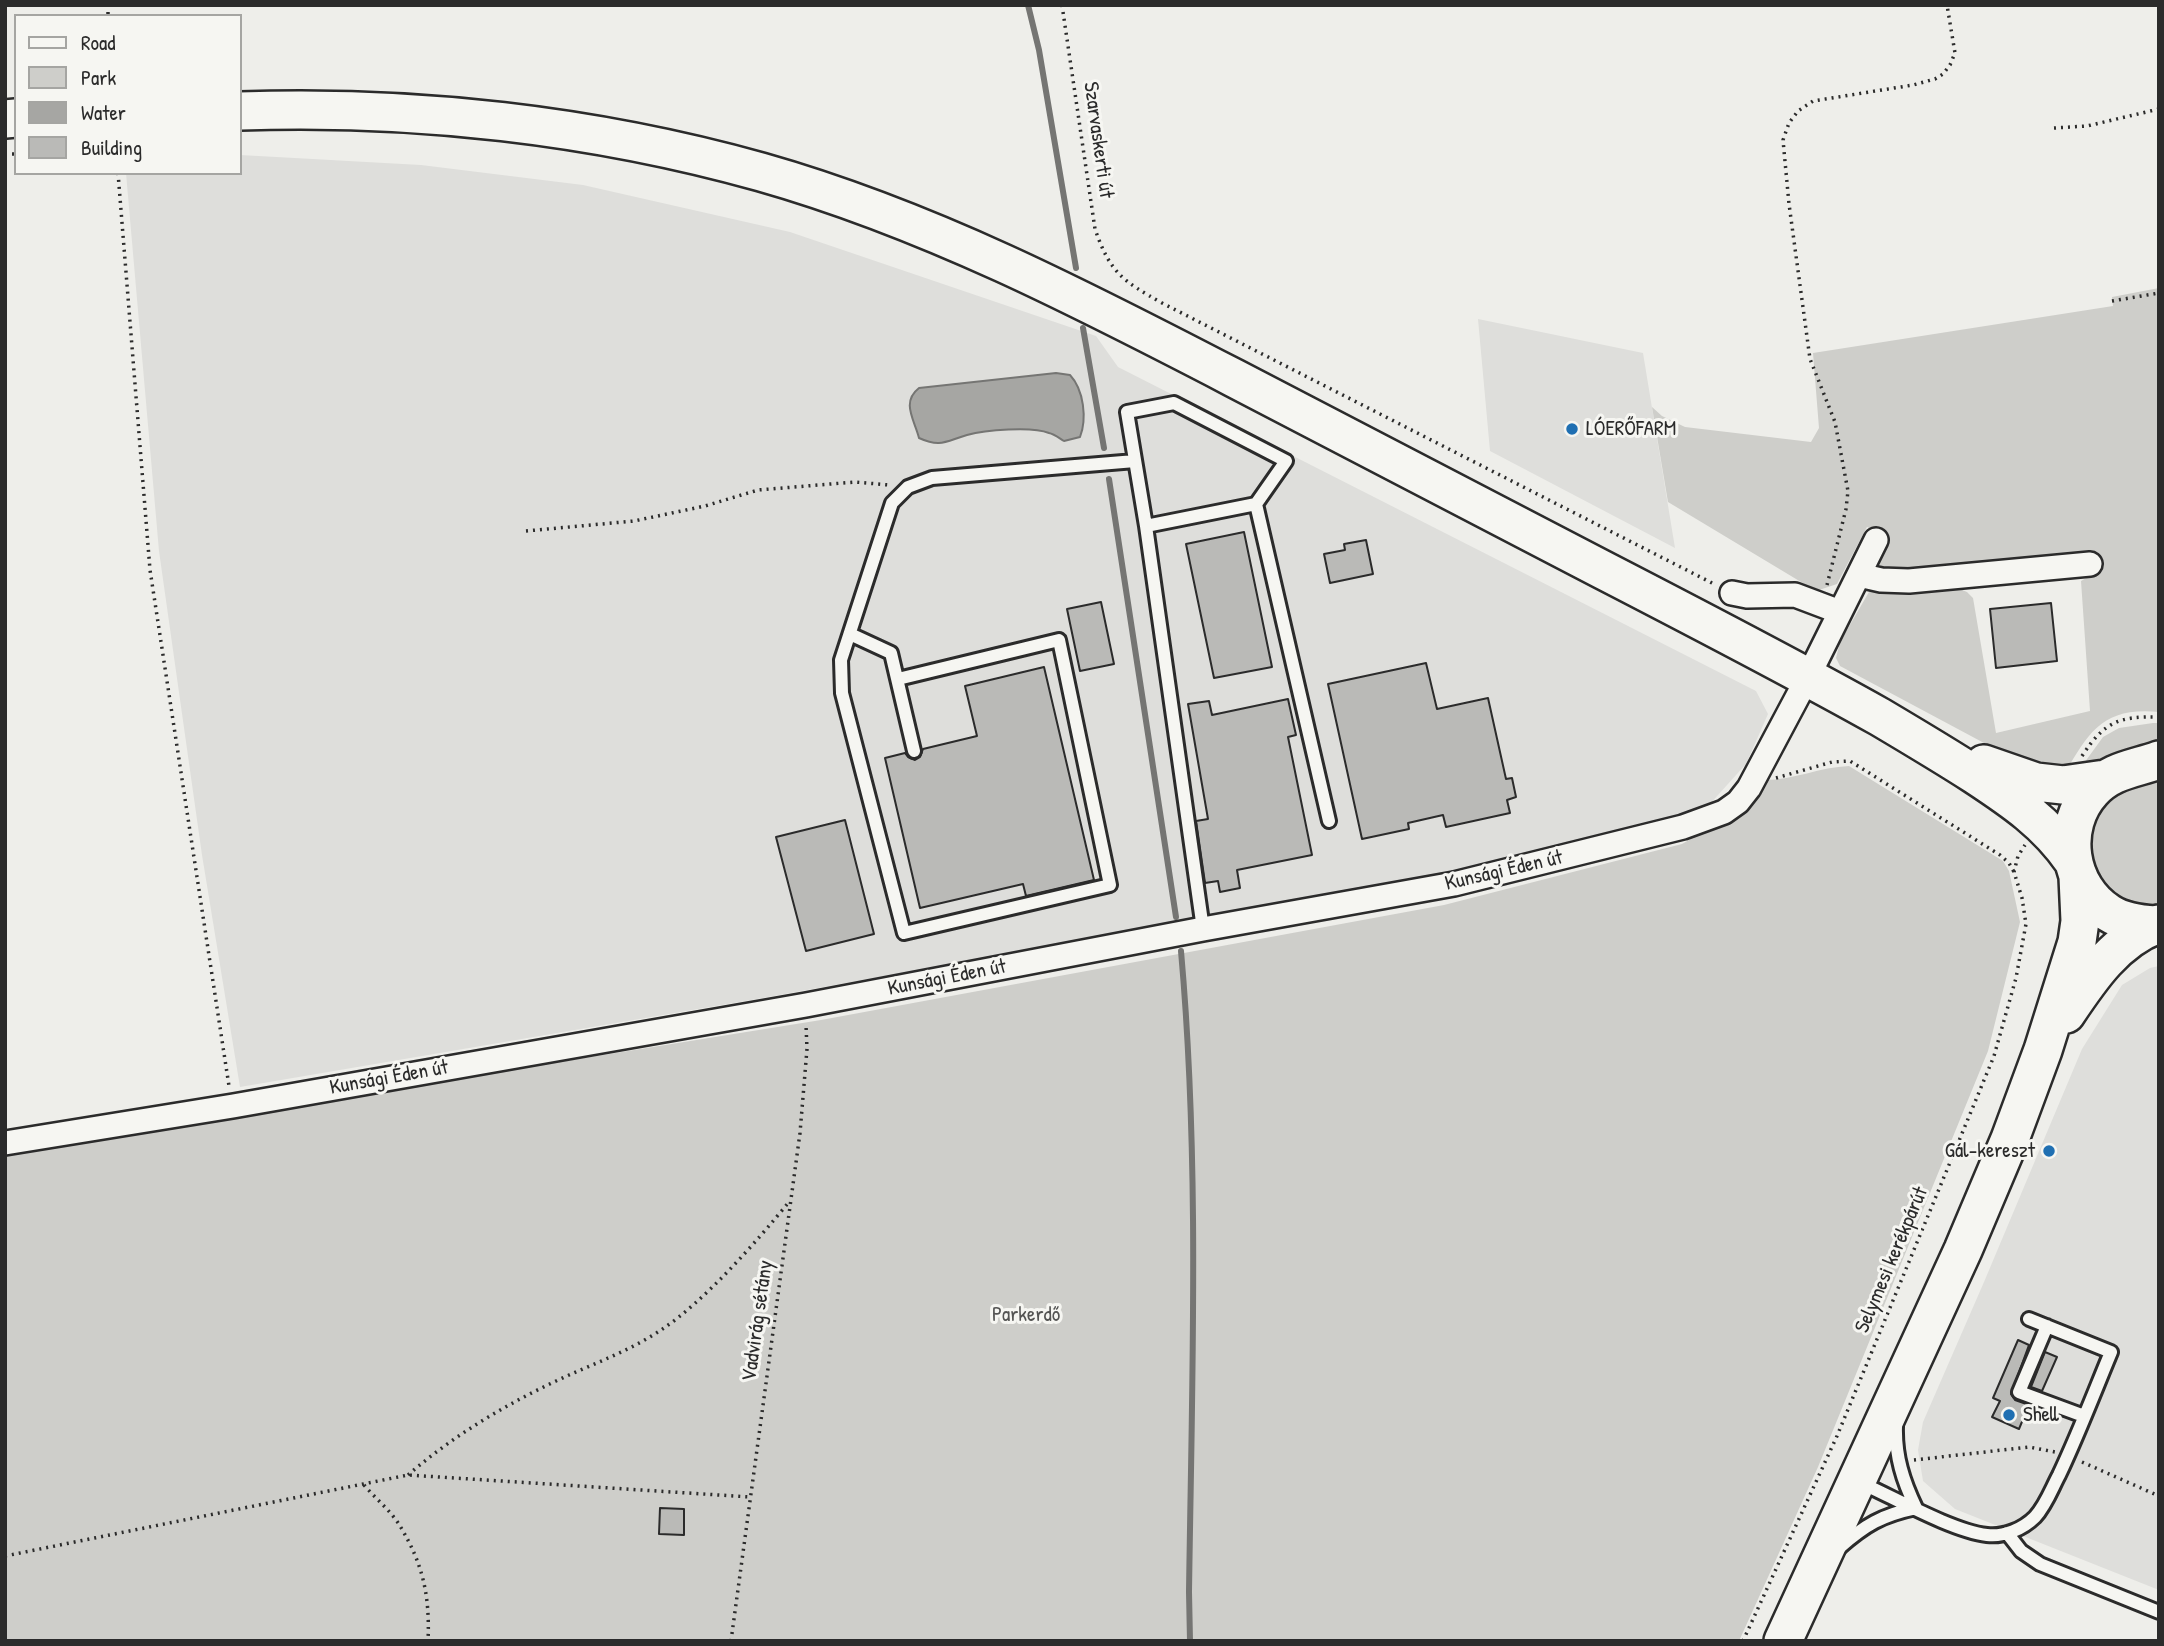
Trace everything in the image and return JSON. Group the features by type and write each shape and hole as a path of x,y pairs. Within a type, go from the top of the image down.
{"main road":[{"path":"242,111 302,109 392,112 538,127 675,151 759,172 911,223 979,252 1140,329 1808,677 1930,746 2022,806 2059,840 2092,897 2110,913 2139,924 2157,925"},
{"path":"1930,746 2036,782 2063,785 2105,779"},
{"path":"1783,1641 1815,1569 1874,1464 1903,1382 2000,1163 2043,1050 2077,942 2080,920 2071,842 2081,806 2105,779 2126,768 2155,762"},
{"path":"2043,1050 2103,962 2131,939 2157,925"}],"street":[{"name":"Kunsági Éden út","path":"5,1143 233,1106 806,1005 1454,884 1683,827 1724,812 1738,802 1757,774 1808,677 1832,609 1859,575 1876,540"},
{"path":"1859,575 1881,580 1909,581 2090,564"},
{"path":"1732,593 1746,596 1795,595 1832,609"}],"lane":[{"path":"1146,526 1256,504 1286,461 1174,403 1127,412 1146,526 1203,929"},
{"path":"898,679 1059,640 1110,885 904,933 842,693 842,660 892,503 908,487 932,478 1135,461"},
{"path":"1256,504 1329,821"},
{"path":"850,634 891,653 914,751"},
{"path":"1874,1464 1916,1508 1968,1531 1990,1535 2007,1533 2036,1516 2068,1456 2111,1352 2029,1319"},
{"path":"2047,1326 2019,1392 2084,1416"},
{"path":"1874,1464 1902,1477 1916,1508"},
{"path":"1815,1569 1868,1524 1883,1516 1916,1508"},
{"path":"2007,1533 2021,1551 2040,1563 2159,1612"}],"path":[{"name":"Szarvaskerti út","path":"1062,5 1095,229 1103,253 1116,274 1162,303 1732,593"},
{"path":"1832,609 1848,491 1835,422 1810,359 1783,140 1789,123 1798,111 1814,101 1913,85 1943,74 1955,53 1947,5"},
{"path":"2054,128 2087,126 2159,109"},
{"path":"118,175 150,570 233,1106"},
{"path":"2112,300 2159,293"},
{"path":"526,531 634,521 705,506 758,490 855,482 908,487"},
{"path":"2063,785 2088,747 2109,724 2159,717"},
{"path":"1757,774 1776,778 1832,762 1850,761 2000,855 2014,872"},
{"path":"2014,872 2018,856 2040,822"},
{"name":"Selymesi kerékpárút","path":"1743,1641 1837,1436 1994,1056 2016,978 2026,924 2014,872"},
{"name":"Vadvirág sétány","path":"731,1641 800,1133 807,1049 806,1005"},
{"path":"408,1475 434,1452 474,1425 558,1380 613,1357 663,1329 730,1268 791,1201"},
{"path":"1837,1436 1874,1464 2029,1447 2046,1449 2159,1496"},
{"path":"5,1556 408,1475 750,1497"},
{"path":"363,1485 399,1524 419,1567 429,1600 428,1641"}],"shaded area":[{"path":"242,155 421,165 583,185 790,232 1096,336 1118,367 1756,691 1768,714 1746,764 1709,805 1618,836 1453,874 757,999 240,1087 202,855 159,551 126,175 242,175"},
{"name":"LÓERŐFARM","path":"1478,319 1643,353 1675,548 1490,451"},
{"path":"2159,966 2159,1590 1955,1509 1923,1481 1918,1450 1923,1422 2082,1049 2122,985 2150,968"}],"green space":[{"path":"2159,288 2159,712 2125,713 2101,725 2082,745 2065,773 1999,751 1840,666 1836,658 1840,642 1869,592 1876,588 1934,592 1955,587 1973,598 1996,733 2090,711 2081,581 2090,576 2100,564 2096,554 2008,560 1954,568 1885,568 1876,563 1888,537 1867,527 1837,584 1819,590 1806,585 1668,502 1652,407 1662,416 1685,427 1811,442 1819,428 1813,353 2113,306 2112,297"},
{"path":"2159,723 2159,744 2074,777 2103,737 2119,728"},
{"name":"Parkerdő","path":"1849,766 2003,861 2009,871 2020,922 1988,1051 1818,1467 1739,1641 5,1641 5,1151 821,1020 1444,905 1682,844 1717,824 1762,780"},
{"path":"2159,766 2159,922 2137,921 2076,862 2113,776"}],"water":[{"path":"1056,373 1070,375 1081,396 1084,413 1080,437 1064,441 1053,434 1020,429 975,433 938,443 919,438 910,405 919,388"}],"building":[{"path":"1244,532 1272,667 1214,678 1186,544"},
{"path":"1366,540 1373,574 1330,583 1324,554 1345,550 1344,544"},
{"path":"1101,602 1114,664 1080,671 1067,609"},
{"path":"2051,603 2057,661 1996,668 1990,609"},
{"path":"1426,663 1437,709 1488,698 1506,779 1512,778 1516,797 1507,800 1510,813 1446,827 1443,815 1408,823 1409,829 1362,839 1328,684"},
{"path":"1044,667 1094,880 1026,896 1023,884 920,908 885,758 905,753 915,760 920,757 923,749 977,736 965,686"},
{"path":"1288,699 1296,735 1288,737 1312,855 1237,870 1240,888 1220,892 1218,881 1205,883 1196,821 1208,819 1188,704 1209,701 1212,715"},
{"path":"845,820 874,934 806,951 776,837"},
{"path":"2018,1340 2029,1345 2011,1394 2015,1400 2035,1407 2032,1415 2026,1412 2019,1429 1992,1417 2000,1401 1993,1398"},
{"path":"2045,1352 2057,1357 2042,1391 2031,1387"},
{"path":"660,1508 684,1509 684,1535 659,1534"}],"waterway":[{"path":"1028,5 1039,50 1076,268"},
{"path":"1083,328 1104,448"},
{"path":"1109,479 1176,917"},
{"path":"1181,951 1193,1191 1190,1641"}],"place":[{"name":"LÓERŐFARM","path":"1572,429"},
{"name":"Gál-kereszt","path":"2049,1151"},
{"name":"Shell","path":"2009,1415"}]}
